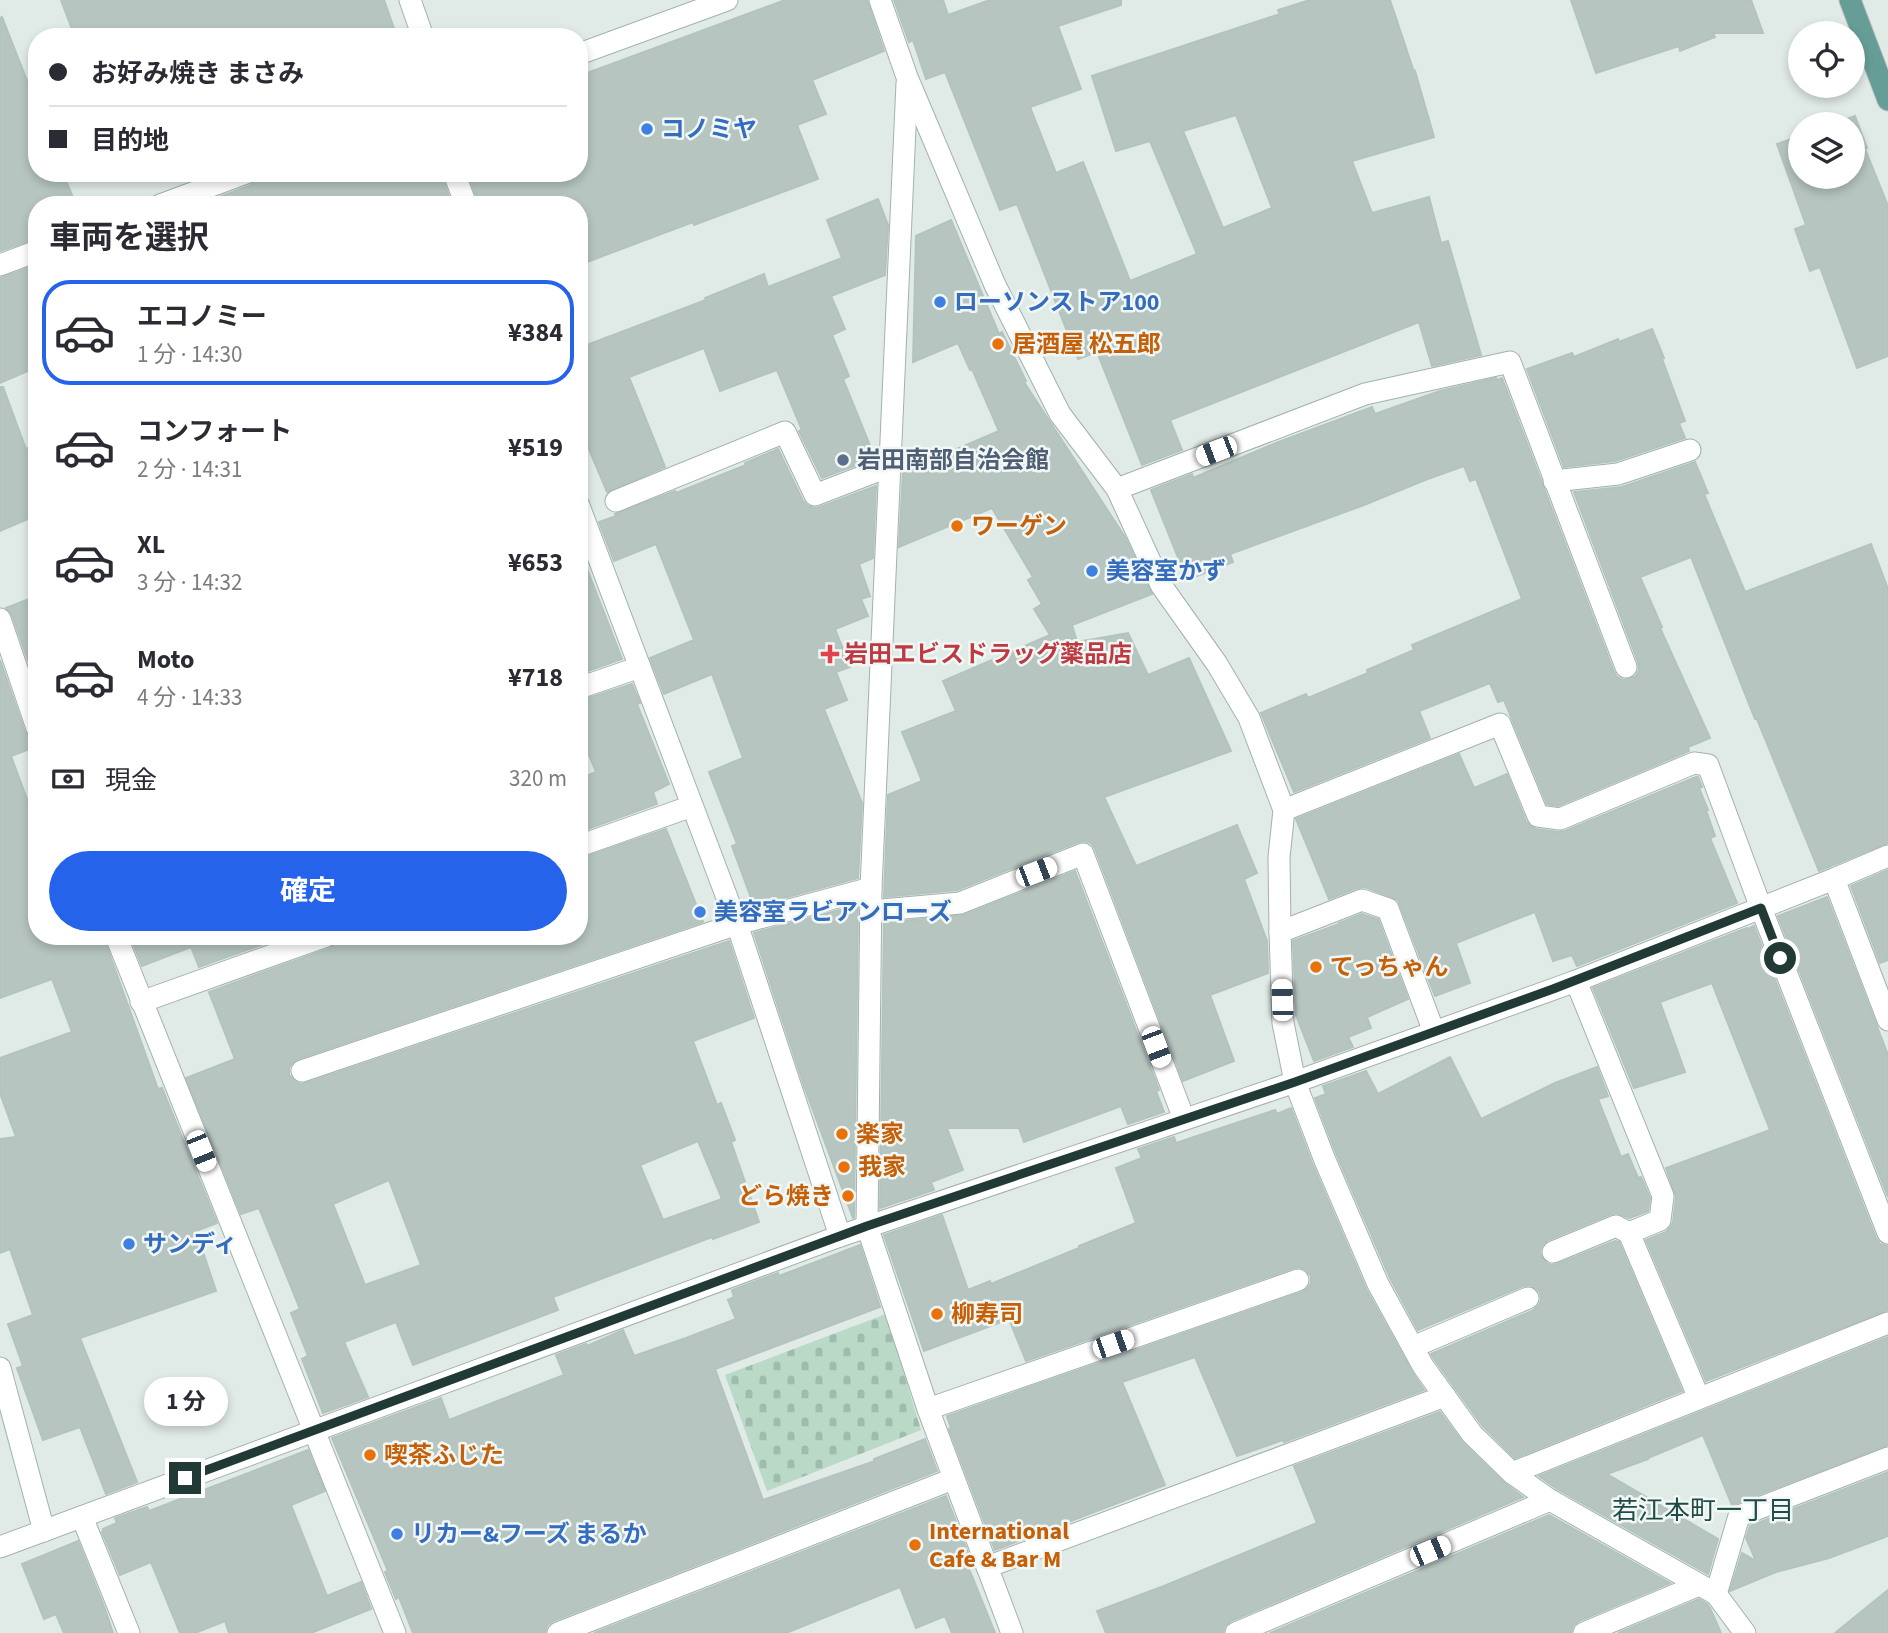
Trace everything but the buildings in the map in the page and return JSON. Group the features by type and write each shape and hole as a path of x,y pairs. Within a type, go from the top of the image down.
{"main road":[{"path":"1850,0 1888,100"}],"street":[{"path":"410,0 420,28"},
{"path":"588,51 727,0"},
{"path":"880,0 907,77 995,285 1060,414 1117,489 1161,585 1217,664 1249,718 1284,810 1279,857 1283,1023 1295,1082 1378,1284 1423,1366 1472,1434 1512,1473 1550,1500 1707,1590 1745,1633"},
{"path":"907,77 871,888 867,1226 928,1409 1012,1633"},
{"path":"184,196 222,182"},
{"path":"0,265 28,254"},
{"path":"1117,489 1365,394 1510,362 1626,667"},
{"path":"616,501 785,432 815,495 890,466"},
{"path":"1554,481 1618,474 1690,450"},
{"path":"588,530 737,924 840,1236"},
{"path":"0,619 28,701"},
{"path":"588,685 639,667"},
{"path":"1284,810 1500,724 1538,816 1560,819 1694,763 1708,765 1888,1233"},
{"path":"588,843 692,806"},
{"path":"871,911 960,903 1083,854 1184,1119"},
{"path":"0,1547 867,1226 1295,1082 1576,981 1888,856"},
{"path":"1835,879 1888,1020"},
{"path":"302,1071 737,924 871,888"},
{"path":"1280,932 1362,900 1388,909 1434,1032"},
{"path":"119,945 169,1075 315,1430 394,1633"},
{"path":"141,1002 301,945"},
{"path":"1576,981 1663,1196 1660,1220 1629,1233"},
{"path":"1553,1252 1616,1226 1629,1233 1699,1398"},
{"path":"928,1409 1298,1280"},
{"path":"1413,1347 1528,1298"},
{"path":"1512,1473 1888,1323"},
{"path":"0,1368 44,1531"},
{"path":"987,1567 1445,1395"},
{"path":"1584,1633 1707,1590 1739,1516 1888,1458"},
{"path":"558,1633 953,1479"},
{"path":"1237,1633 1550,1500"},
{"path":"82,1517 129,1633"}],"green space":[{"path":"886,1314 921,1430 767,1491 725,1375"}],"place":[{"name":"コノミヤ","path":"647,129"},
{"name":"ローソンストア100","path":"940,302"},
{"name":"居酒屋 松五郎","path":"998,344"},
{"name":"岩田南部自治会館","path":"843,460"},
{"name":"ワーゲン","path":"957,526"},
{"name":"美容室かず","path":"1092,571"},
{"name":"岩田エビスドラッグ薬品店","path":"830,654"},
{"name":"美容室ラビアンローズ","path":"700,912"},
{"name":"てっちゃん","path":"1316,967"},
{"name":"楽家","path":"842,1134"},
{"name":"我家","path":"844,1167"},
{"name":"どら焼き","path":"848,1196"},
{"name":"サンディ","path":"129,1244"},
{"name":"柳寿司","path":"937,1314"},
{"name":"喫茶ふじた","path":"370,1455"},
{"name":"リカー&フーズ まるか","path":"397,1534"},
{"name":"International Cafe & Bar M","path":"915,1545"}],"district":[{"name":"若江本町一丁目","path":"1703,1510"}],"route":[{"path":"185,1478 867,1226 1295,1082 1576,981 1761,908 1780,958"}]}
